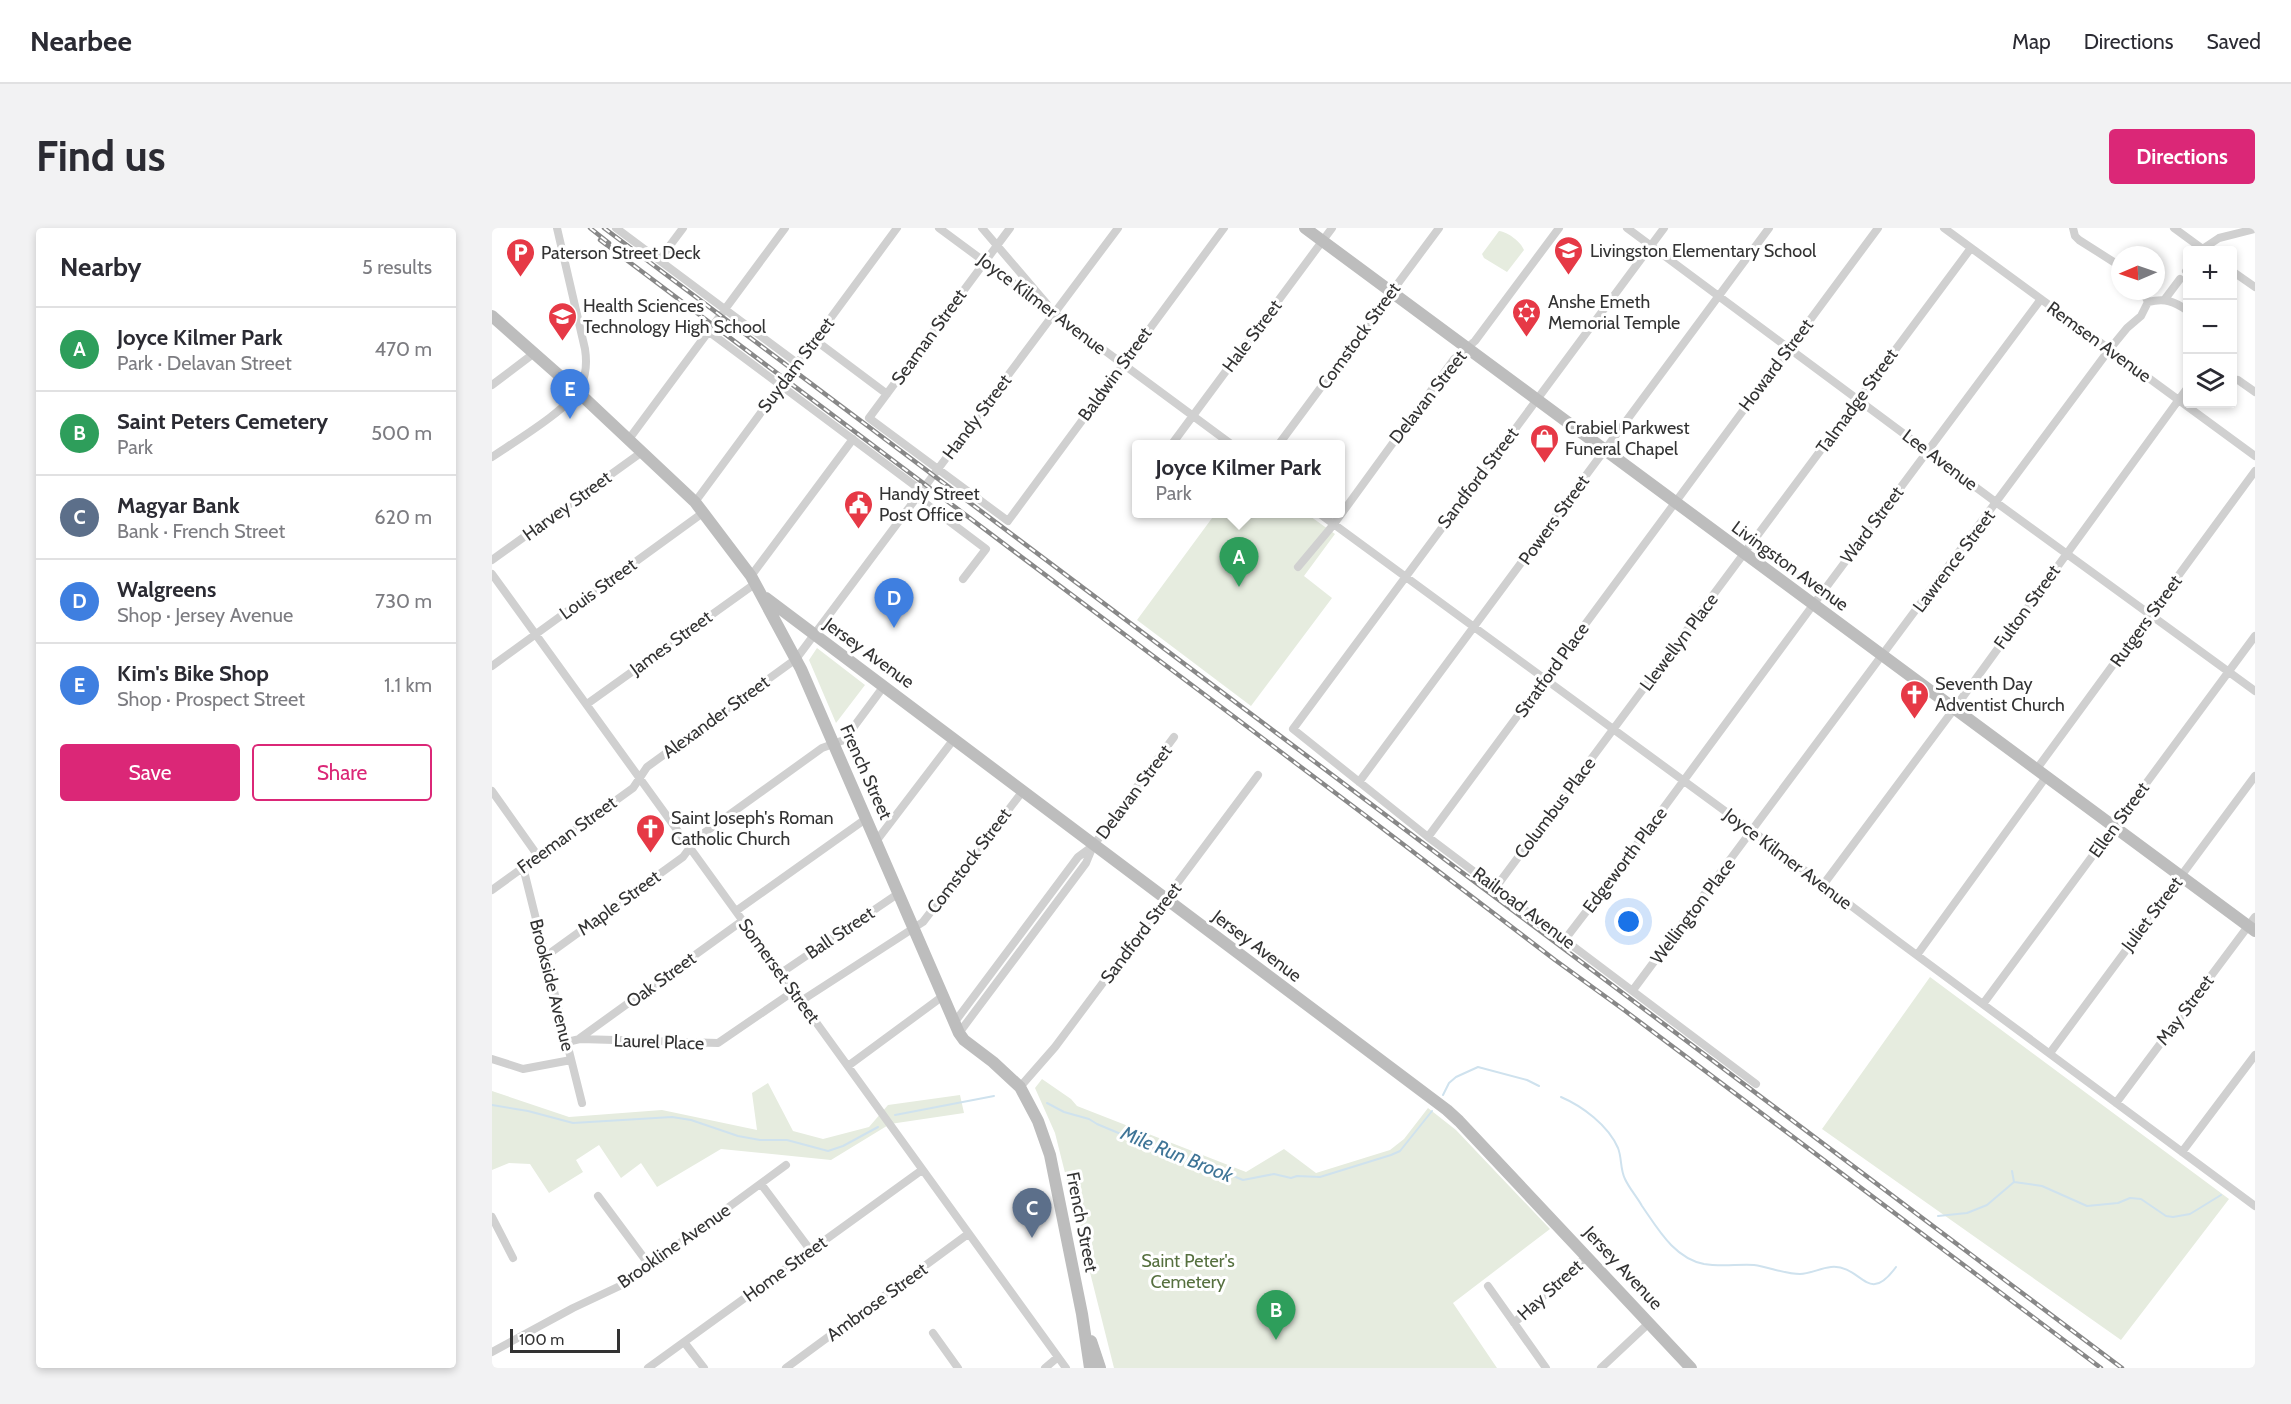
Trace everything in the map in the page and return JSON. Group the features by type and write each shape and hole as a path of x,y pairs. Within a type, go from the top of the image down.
{"main road":[{"name":"Livingston Avenue","path":"1305,228 2114,827 2252,925"},
{"name":"French Street","path":"492,316 578,392 695,502 763,596 796,659 877,840 957,1028 964,1040 1020,1087 1038,1121 1048,1150 1082,1314 1090,1368"},
{"name":"Jersey Avenue","path":"763,596 1453,1116 1691,1368"},
{"name":"French Street","path":"1082,1314 1100,1368"}],"street":[{"path":"492,457 569,402 578,392 584,378 586,357 557,228"},
{"path":"616,228 797,363"},
{"path":"659,260 682,228"},
{"path":"628,439 785,228"},
{"name":"Suydam Street","path":"695,502 897,228"},
{"name":"Joyce Kilmer Avenue","path":"939,228 1226,440"},
{"path":"982,228 1054,314"},
{"name":"Seaman Street","path":"938,470 869,418 1010,228"},
{"name":"Handy Street","path":"815,635 1118,228"},
{"name":"Baldwin Street","path":"938,470 1008,521 1224,228"},
{"name":"Hale Street","path":"1175,440 1332,228"},
{"name":"Comstock Street","path":"1282,440 1439,228"},
{"name":"Delavan Street","path":"1345,509 1454,359 1475,341 1559,228"},
{"name":"Lee Avenue","path":"1627,228 2255,691"},
{"name":"Sandford Street","path":"1293,729 1664,228"},
{"name":"Powers Street","path":"1359,782 1769,228"},
{"name":"Howard Street","path":"1674,502 1878,228"},
{"name":"Remsen Avenue","path":"1944,228 2255,456"},
{"path":"2073,228 2079,240 2111,260"},
{"path":"2174,228 2197,246"},
{"path":"2208,246 2219,238 2255,229"},
{"name":"Talmadge Street","path":"1744,554 1971,248"},
{"path":"2237,274 2255,287"},
{"path":"2180,279 2165,299 2183,308"},
{"name":"Ward Street","path":"1683,781 2041,299"},
{"path":"2148,302 2159,300"},
{"name":"Lawrence Street","path":"1752,831 2109,350 2127,328 2141,316 2148,302"},
{"path":"708,331 853,439 986,549 963,579"},
{"path":"815,340 887,394"},
{"path":"492,385 533,354"},
{"path":"2238,380 2255,392"},
{"name":"Fulton Street","path":"1823,885 2183,394"},
{"path":"753,580 853,439"},
{"name":"Harvey Street","path":"492,560 642,452"},
{"name":"Rutgers Street","path":"1917,955 2150,614 2255,471"},
{"name":"Stratford Place","path":"1428,837 1674,502"},
{"name":"Louis Street","path":"492,666 704,512"},
{"name":"Joyce Kilmer Avenue","path":"1326,518 1752,831 2182,1152 2253,1200"},
{"name":"Delavan Street","path":"1298,567 1338,518"},
{"name":"Llewellyn Place","path":"1613,729 1744,554"},
{"name":"Somerset Street","path":"492,574 537,633 742,921 1066,1368"},
{"name":"James Street","path":"587,704 753,580"},
{"name":"Alexander Street","path":"640,778 647,767 796,659 815,635"},
{"name":"Ellen Street","path":"1983,1004 2255,636"},
{"path":"834,744 844,740 884,686"},
{"name":"Railroad Avenue","path":"1293,729 1428,837 1566,938 1756,1084"},
{"name":"Columbus Place","path":"1496,887 1613,729"},
{"name":"Delavan Street","path":"957,1028 1035,932 1086,863 1093,846 1174,737"},
{"path":"877,840 954,739"},
{"name":"Maple Street","path":"546,956 683,857 697,838 822,748 834,744"},
{"name":"Sandford Street","path":"1020,1087 1055,1047 1258,775"},
{"name":"Juliet Street","path":"2050,1053 2255,776"},
{"name":"Freeman Street","path":"492,890 633,788 640,778"},
{"name":"Edgeworth Place","path":"1566,938 1683,781"},
{"path":"492,791 538,856"},
{"name":"Comstock Street","path":"801,1001 923,922 1022,792"},
{"path":"735,911 867,818"},
{"name":"Wellington Place","path":"1634,990 1752,831"},
{"name":"Delavan Street","path":"957,1028 1078,857 1093,846"},
{"name":"Brookside Avenue","path":"522,867 582,1103"},
{"name":"Ball Street","path":"781,973 899,893"},
{"name":"Oak Street","path":"580,1039 742,921"},
{"name":"May Street","path":"2116,1103 2252,925"},
{"path":"1027,926 1035,932"},
{"name":"Laurel Place","path":"580,1039 718,1044 794,991"},
{"path":"848,1066 943,996"},
{"path":"567,1042 580,1039"},
{"path":"2182,1152 2255,1055"},
{"path":"492,1059 523,1069 571,1060"},
{"name":"Brookline Avenue","path":"492,1352 573,1308 624,1284 786,1165"},
{"name":"Home Street","path":"648,1368 922,1170"},
{"path":"761,1184 811,1251"},
{"path":"598,1196 650,1266"},
{"path":"492,1217 513,1258"},
{"name":"Ambrose Street","path":"786,1368 968,1234"},
{"name":"Hay Street","path":"1514,1323 1587,1256"},
{"path":"1488,1286 1546,1368"},
{"path":"1601,1368 1649,1323"},
{"path":"933,1333 958,1368"},
{"path":"684,1342 704,1368"},
{"path":"1045,1368 1058,1357"}],"green space":[{"path":"1499,231 1514,238 1524,250 1507,272 1484,258 1482,254"},
{"path":"1212,518 1230,518 1235,521 1237,518 1313,518 1335,534 1304,576 1332,598 1251,706 1137,620"},
{"path":"817,648 865,685 836,723 809,660"},
{"path":"1930,977 2229,1199 2121,1340 1822,1129"},
{"name":"Saint Peter's Cemetery","path":"1042,1079 1071,1099 1077,1106 1246,1172 1284,1149 1316,1173 1390,1150 1404,1139 1428,1108 1456,1130 1550,1229 1453,1303 1497,1368 1114,1368 1055,1133 1035,1088"},
{"path":"768,1083 793,1131 823,1139 869,1127 888,1105 960,1095 964,1113 890,1124 831,1160 721,1149 657,1187 641,1163 621,1178 599,1145 576,1160 583,1172 549,1193 530,1164 509,1163 492,1170 492,1091 569,1117 662,1110 757,1130 752,1093"}],"waterway":[{"name":"Mile Run Brook","path":"1443,1095 1449,1083 1456,1077 1478,1067 1527,1080 1539,1086"},
{"name":"Mile Run Brook","path":"895,1115 994,1096"},
{"name":"Mile Run Brook","path":"1561,1097 1586,1111 1608,1132 1618,1148 1623,1175 1654,1224 1675,1249 1693,1261 1710,1265 1754,1265 1800,1274 1831,1267 1842,1268 1871,1284 1886,1278 1896,1267"},
{"name":"Mile Run Brook","path":"1047,1103 1166,1153 1180,1155 1203,1167 1219,1170 1243,1180 1274,1174 1291,1178 1320,1177 1391,1155 1400,1151 1432,1111"},
{"name":"Mile Run Brook","path":"492,1105 528,1111 573,1123 672,1117 691,1120 738,1136 760,1140 787,1140 828,1151 843,1146 878,1127"},
{"path":"2012,1171 2014,1182"},
{"name":"Mile Run Brook","path":"1938,1216 1967,1213 1987,1205 2014,1182 2042,1186 2087,1206 2118,1203 2130,1198 2141,1199 2166,1216 2173,1217 2190,1214 2221,1195"}],"railway":[{"path":"590,228 609,243"},
{"path":"604,228 2122,1368"},
{"path":"600,240 1555,960 2101,1368"}],"place":[{"name":"Livingston Elementary School","path":"1569,276"},
{"name":"Paterson Street Deck","path":"520,278"},
{"name":"Anshe Emeth Memorial Temple","path":"1527,338"},
{"name":"Health Sciences Technology High School","path":"562,342"},
{"name":"Kim's Bike Shop","path":"570,419"},
{"name":"Crabiel Parkwest Funeral Chapel","path":"1544,464"},
{"name":"Handy Street Post Office","path":"858,530"},
{"name":"Joyce Kilmer Park","path":"1239,587"},
{"name":"Walgreens","path":"894,628"},
{"name":"Seventh Day Adventist Church","path":"1914,720"},
{"name":"Saint Joseph's Roman Catholic Church","path":"650,854"},
{"name":"Magyar Bank","path":"1032,1238"},
{"name":"Saint Peters Cemetery","path":"1276,1340"}]}
